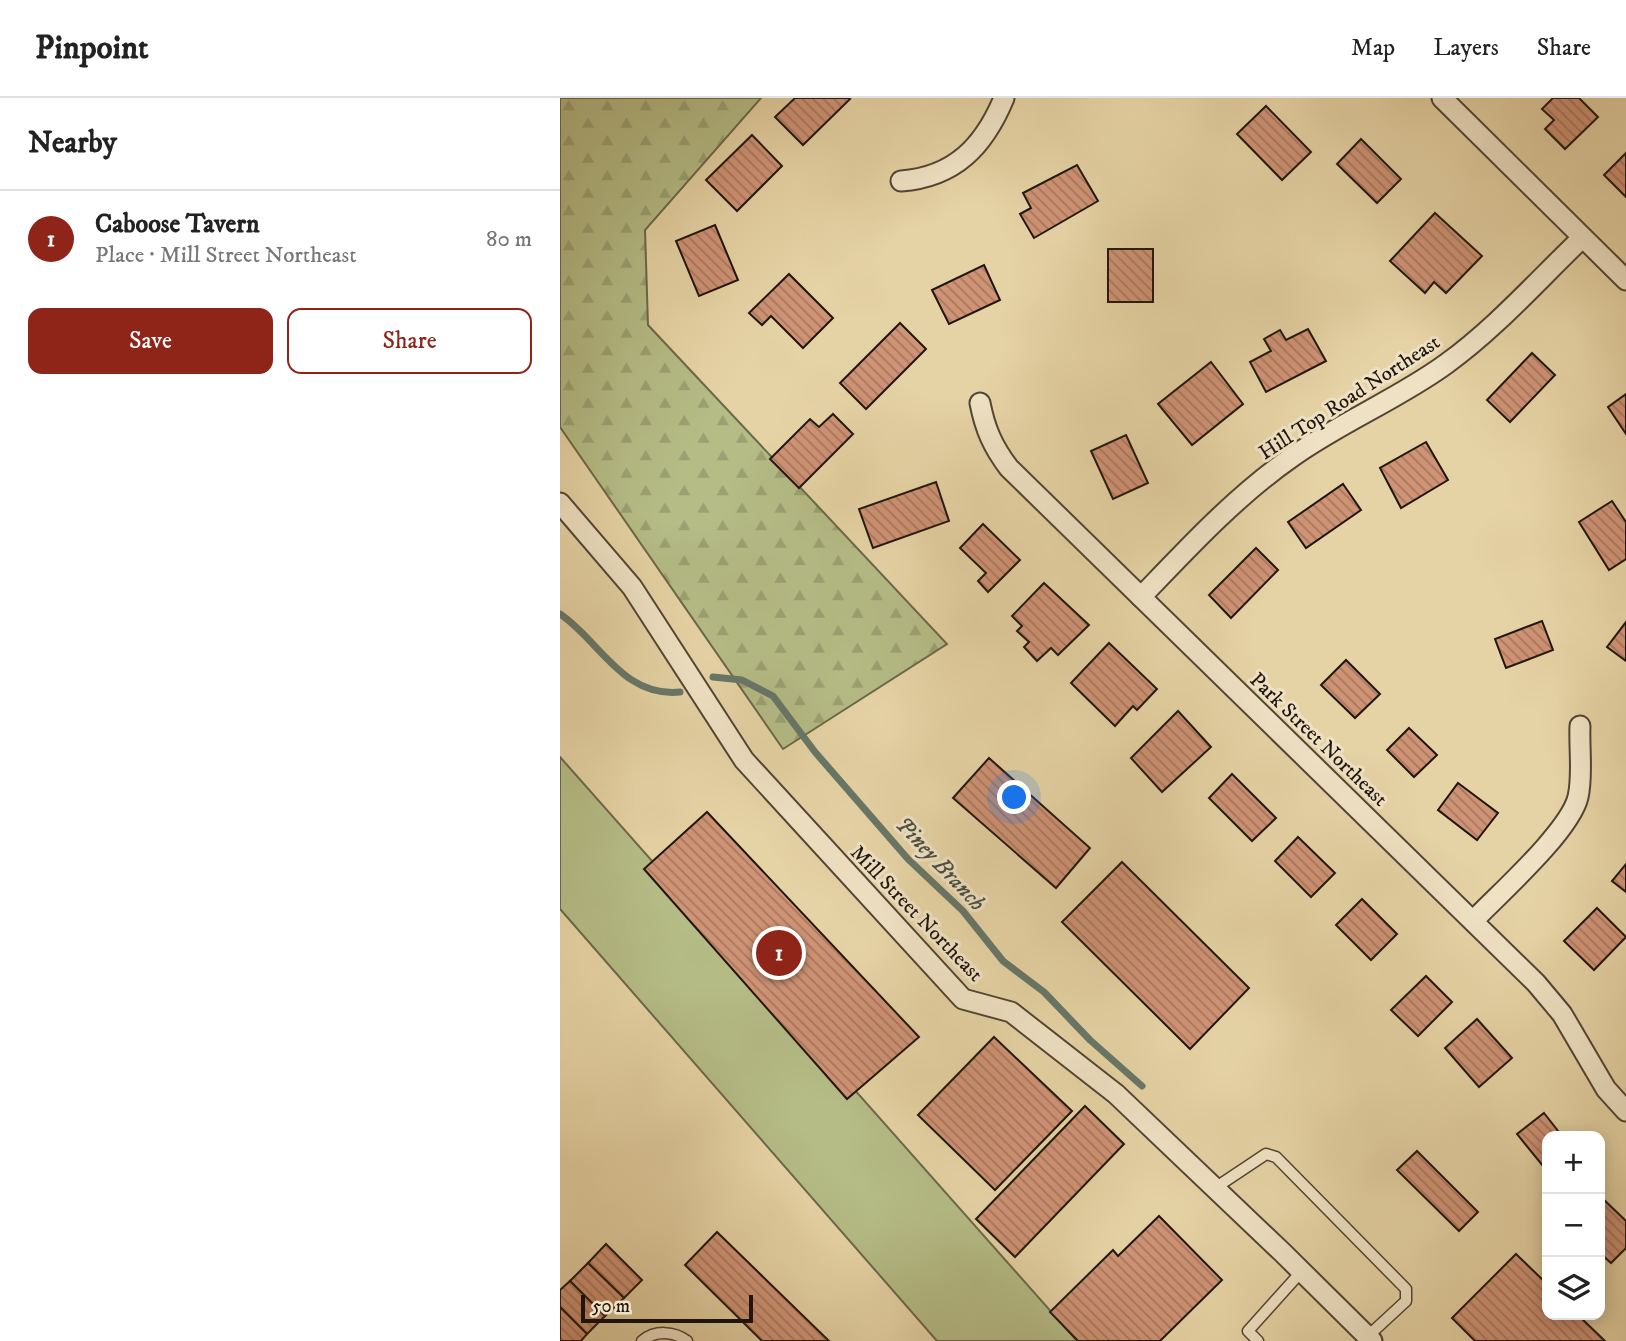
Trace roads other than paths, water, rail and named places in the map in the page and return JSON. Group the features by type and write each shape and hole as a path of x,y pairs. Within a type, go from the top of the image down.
{"street":[{"path":"901,181 937,174 958,162 978,145 995,120 1004,98"},
{"path":"1442,98 1626,280"},
{"name":"Hill Top Road Northeast","path":"1141,597 1208,527 1247,492 1321,438 1446,364 1477,340 1582,238"},
{"name":"Park Street Northeast","path":"980,403 985,427 995,450 1009,467 1536,983 1562,1014 1606,1089 1626,1111"},
{"name":"Mill Street Northeast","path":"560,503 632,587 744,760 963,999 1011,1012 1116,1094 1302,1271 1369,1339"},
{"path":"1473,921 1557,834 1573,811 1578,795 1580,726"}],"lane":[{"path":"1215,1188 1266,1154 1276,1157 1406,1289 1406,1300 1369,1339"},
{"path":"1258,1341 1248,1331 1302,1271"},
{"path":"642,1341 649,1335 663,1333 678,1334 687,1341"}],"waterway":[{"name":"Piney Branch","path":"560,614 628,677 643,686 660,691 680,692"},
{"name":"Piney Branch","path":"713,677 742,680 773,696 815,752 908,859 963,911 1003,961 1044,992 1090,1040 1142,1086"}],"place":[{"name":"Caboose Tavern","path":"779,953"}]}
